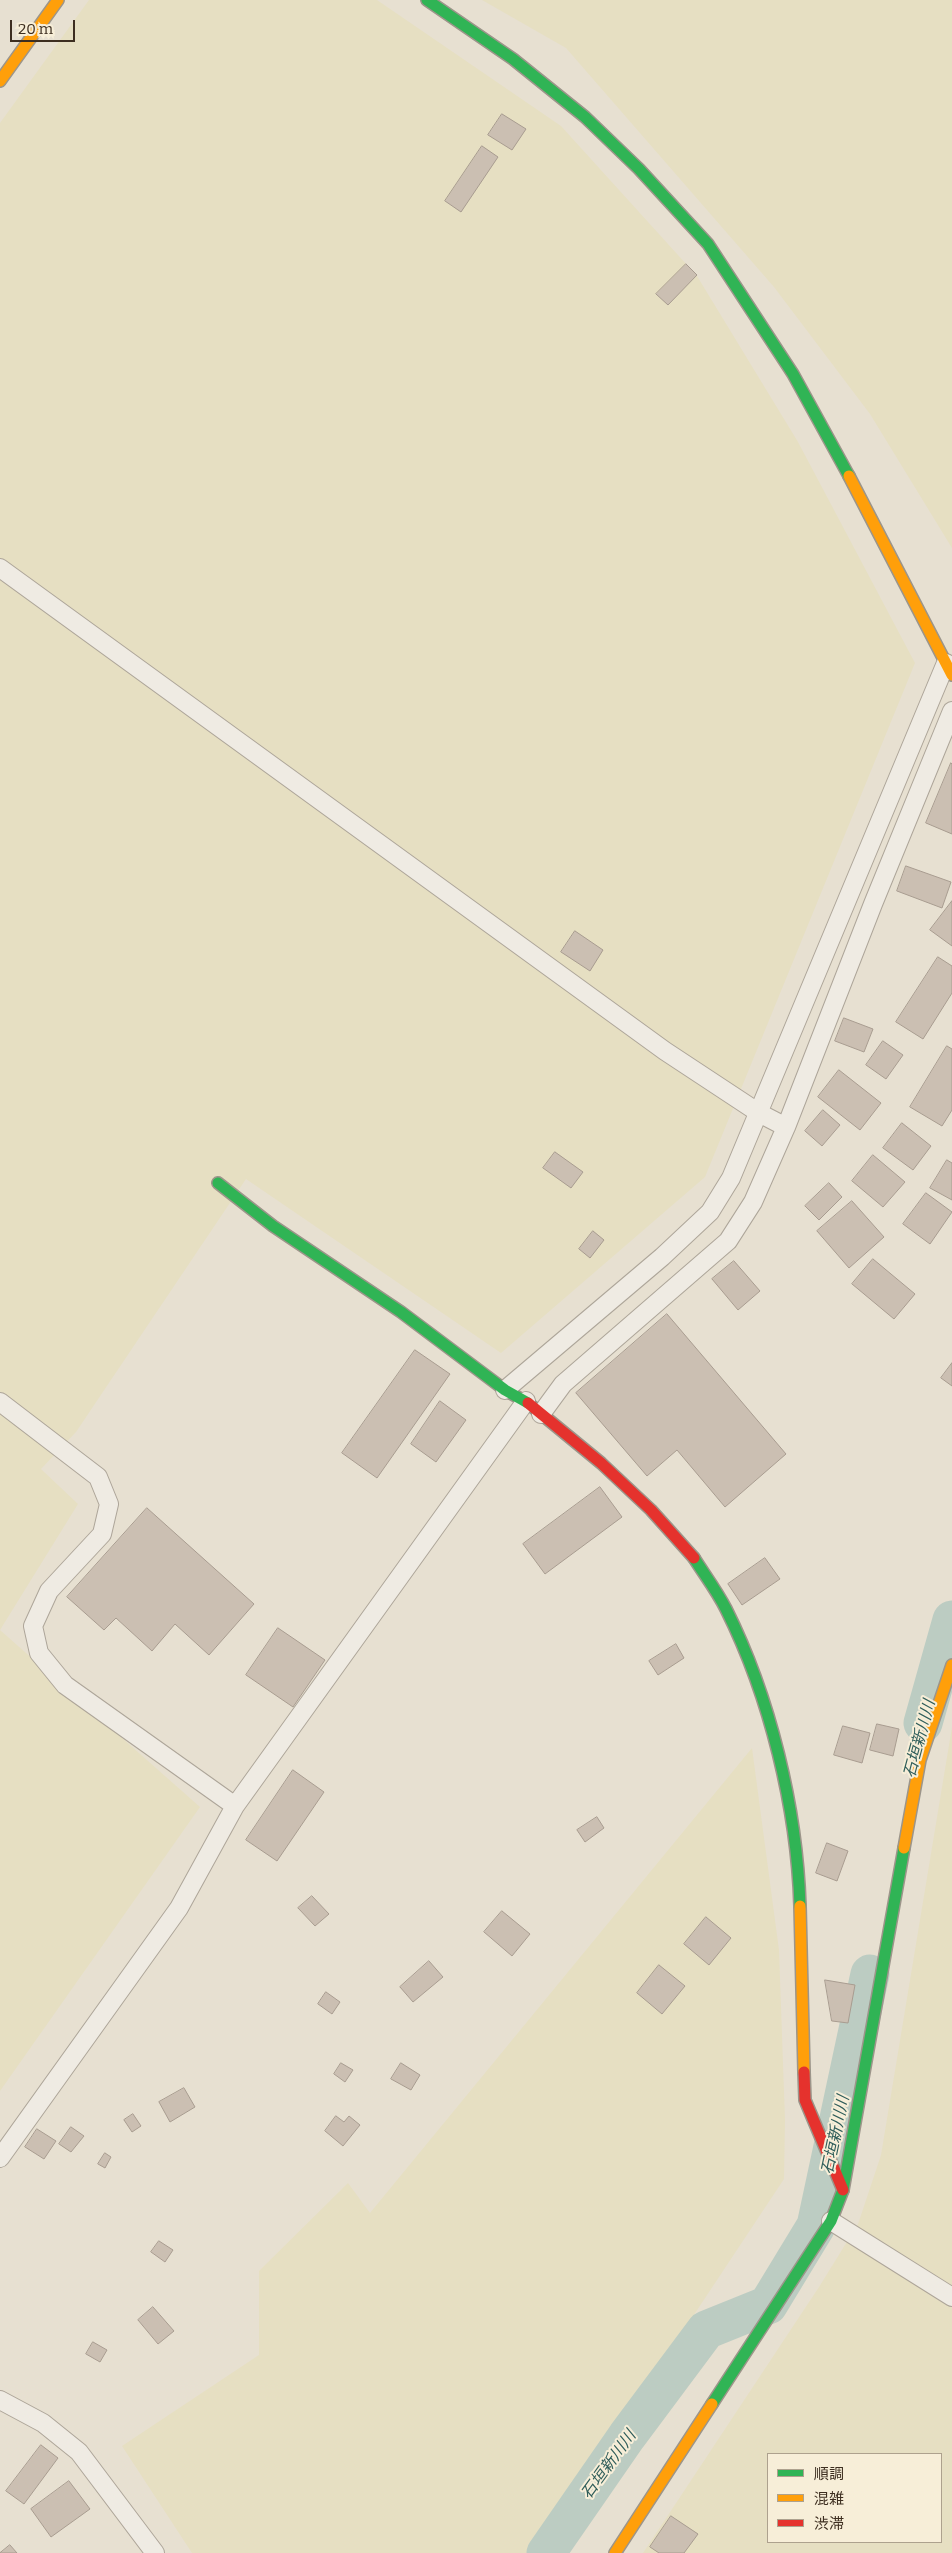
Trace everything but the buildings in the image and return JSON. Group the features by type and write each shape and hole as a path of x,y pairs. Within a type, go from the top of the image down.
{"street":[{"path":"0,81 58,0"},
{"path":"427,0 513,59 586,117 639,170 708,244 793,374 824,428 949,669 731,1178 710,1212 662,1257 505,1390"},
{"path":"0,568 665,1051 759,1113 786,1127"},
{"path":"541,1414 564,1384 728,1241 753,1202 786,1127 873,904 952,711"},
{"path":"218,1183 272,1226 401,1312 505,1390 526,1401 601,1463 651,1510 692,1555 726,1608 752,1670 774,1738 795,1840 800,1874 805,2100 843,2190"},
{"path":"0,2158 179,1908 235,1806 526,1401"},
{"path":"0,1402 98,1477 109,1504 102,1534 49,1591 33,1626 40,1653 65,1685 235,1806"},
{"path":"615,2553 831,2221 843,2190 920,1760 952,1665"},
{"path":"831,2221 952,2298"},
{"path":"0,2400 43,2424 79,2452 156,2553"}],"shaded area":[{"path":"89,0 377,0 561,126 697,276 798,442 915,663 705,1177 501,1353 246,1179 76,1432 41,1469 78,1504 0,1630 0,123"},
{"path":"482,0 952,0 952,548 870,414 774,287 566,48"},
{"path":"0,1630 200,1807 0,2091"},
{"path":"952,1727 952,2553 643,2553 819,2287 858,2224 881,2155"},
{"path":"752,1748 779,1950 785,2120 784,2179 536,2553 192,2553 122,2446 259,2355 259,2271 348,2183 370,2213"}],"waterway":[{"name":"石垣新川川","path":"923,1723 952,1620"},
{"name":"石垣新川川","path":"546,2553 627,2436 706,2330 768,2305 816,2226 870,1974"}],"traffic: fast":[{"path":"427,0 513,59 585,117 639,169 708,244 793,374 849,476"},
{"path":"218,1183 273,1226 401,1312 505,1390 528,1403"},
{"path":"694,1558 715,1589 742,1643 768,1716 787,1792 798,1869 800,1906"},
{"path":"712,2404 831,2221 843,2190 904,1848"}],"traffic: slow":[{"path":"0,81 58,0"},
{"path":"849,476 952,675"},
{"path":"904,1848 920,1760 952,1665"},
{"path":"800,1906 804,2072"},
{"path":"615,2553 712,2404"}],"traffic: jam":[{"path":"528,1403 601,1463 651,1510 694,1558"},
{"path":"804,2072 805,2100 843,2190"}]}
